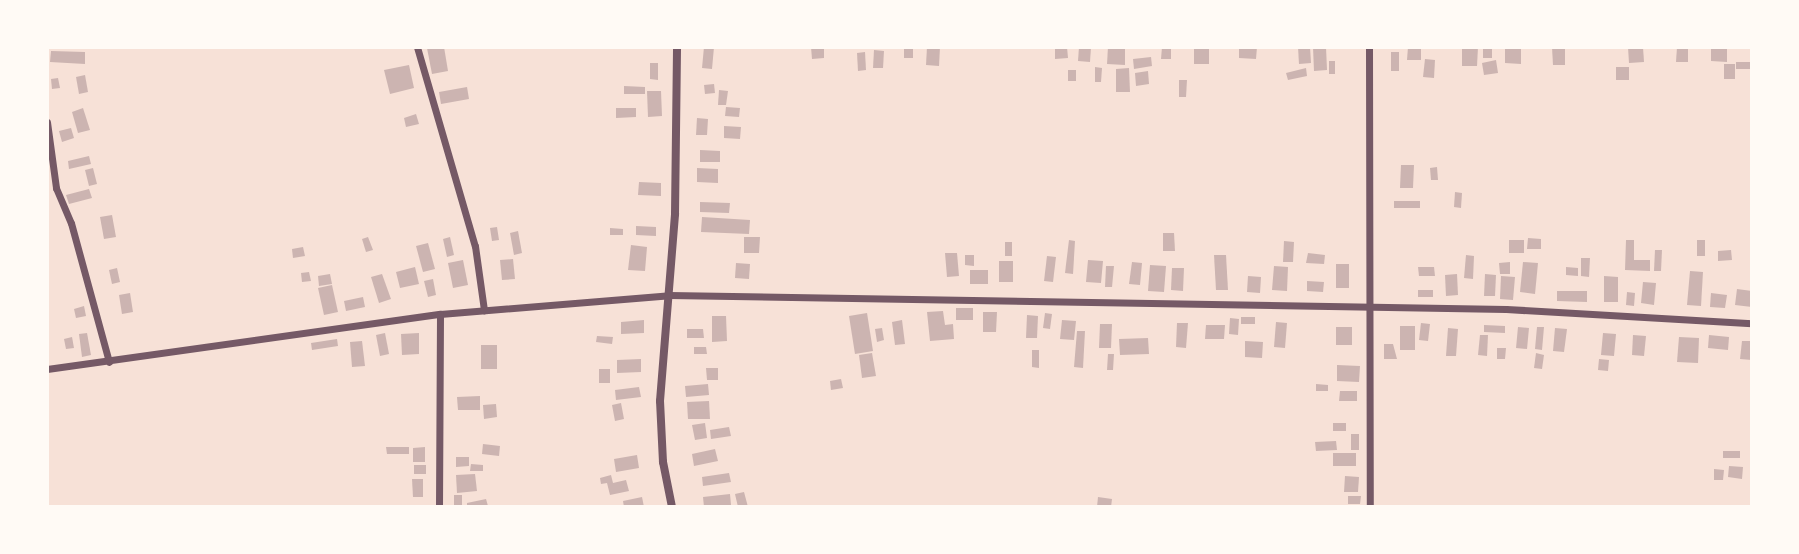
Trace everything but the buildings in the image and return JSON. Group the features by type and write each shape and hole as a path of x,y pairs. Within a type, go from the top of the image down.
{"street":[{"path":"417,47 475,246 484,310"},
{"path":"672,507 663,462 660,401 669,295 677,47"},
{"path":"1368,47 1370,507"},
{"path":"47,122 57,188 71,223 109,362"},
{"path":"47,159 52,143"},
{"path":"47,369 440,314 669,295 1506,309 1752,323"},
{"path":"439,507 440,314"}]}
